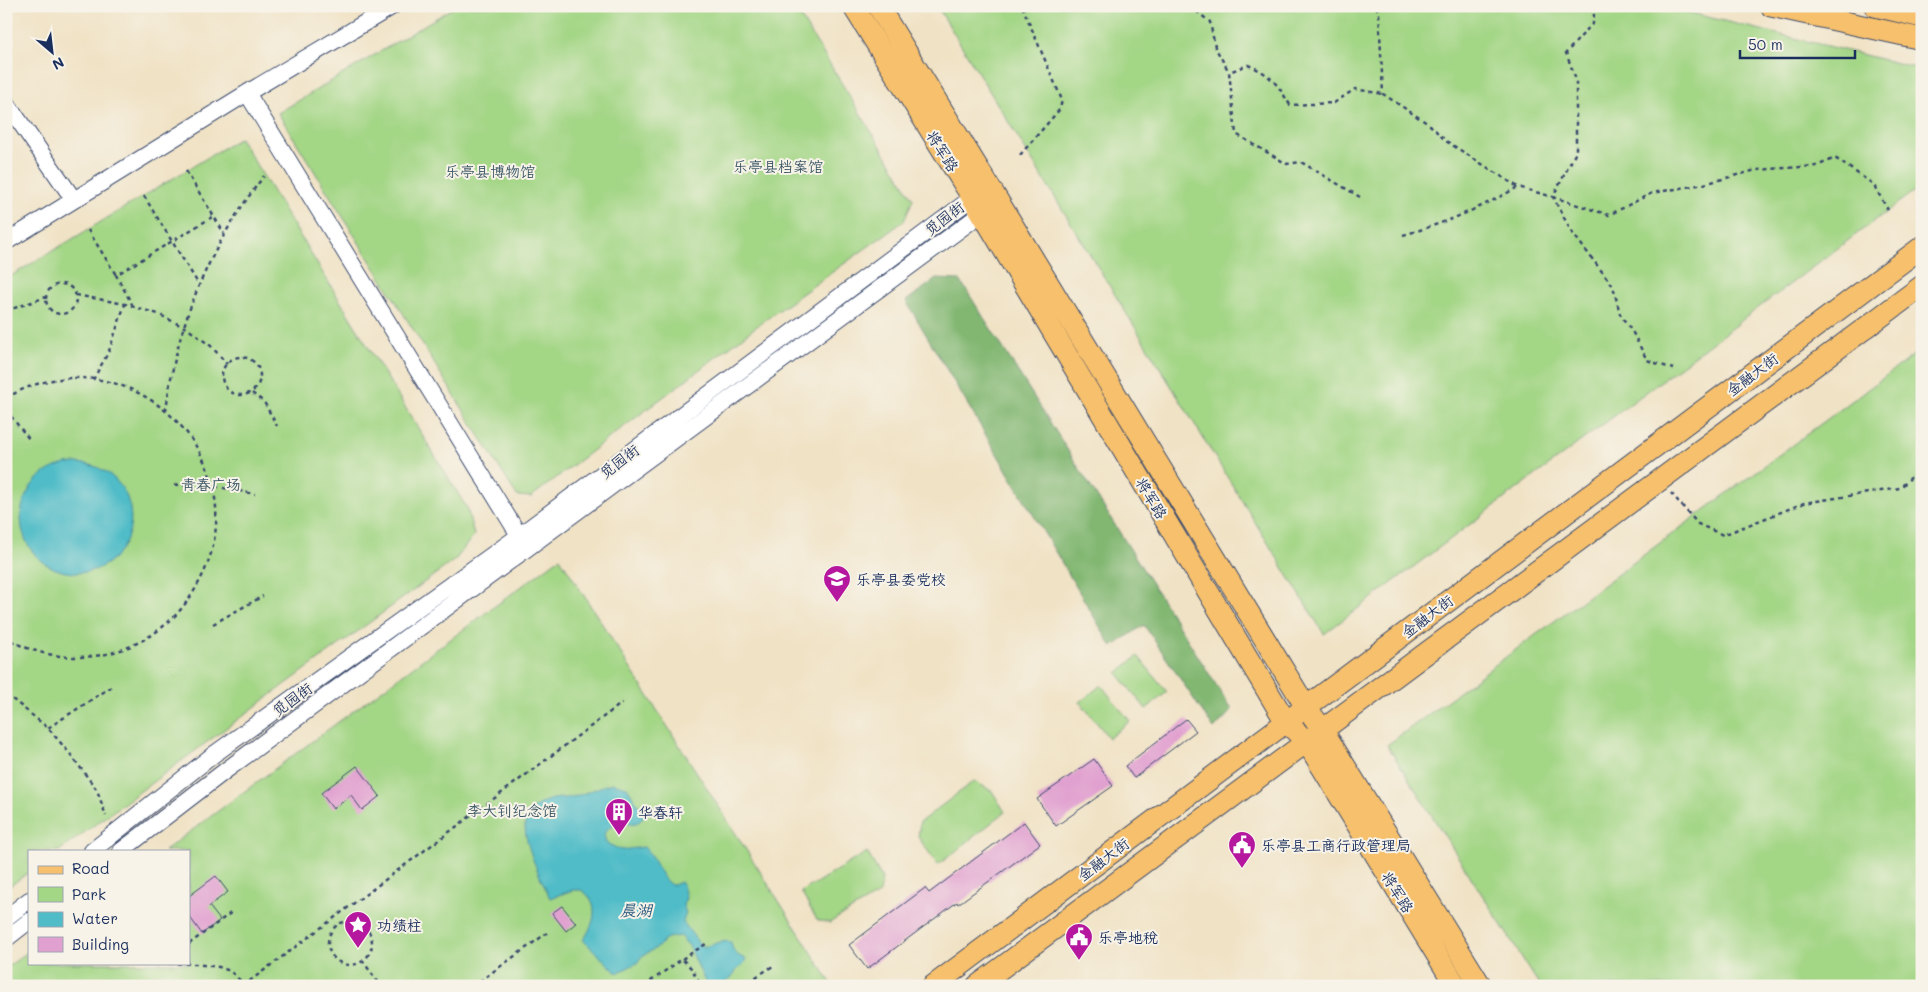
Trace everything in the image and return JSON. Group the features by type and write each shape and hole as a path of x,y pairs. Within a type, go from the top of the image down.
{"main road":[{"name":"将军路","path":"853,6 977,205 1286,722 1314,735 1481,986"},
{"name":"将军路","path":"878,6 996,196 1306,707 1314,735 1456,986"},
{"path":"1771,6 1922,39"},
{"path":"1875,6 1922,17"},
{"name":"金融大街","path":"933,986 1922,247"},
{"name":"金融大街","path":"977,986 1922,286"}],"street":[{"path":"6,242 247,93 393,6"},
{"path":"247,93 524,541"},
{"path":"6,102 74,200"},
{"name":"觅园街","path":"122,850 524,541 977,205 996,196"},
{"name":"觅园街","path":"93,850 213,755 524,541"},
{"path":"6,918 28,901"},
{"path":"6,939 28,922"}],"path":[{"path":"1020,155 1060,109 1062,100 1022,6"},
{"path":"1190,6 1210,22 1215,47 1229,72 1236,134 1287,164 1301,162 1360,197"},
{"path":"1376,6 1379,12 1383,94"},
{"path":"1553,197 1576,152 1576,80 1566,53 1593,23 1595,6"},
{"path":"1229,72 1248,65 1262,71 1278,84 1290,105 1334,103 1355,89 1383,94 1430,125 1446,141 1518,188 1609,215 1652,194 1704,184 1756,170 1818,166 1835,158 1873,184 1888,210"},
{"path":"186,171 224,233"},
{"path":"166,411 170,377 183,327 199,285 224,233 244,201 264,176"},
{"path":"1402,235 1431,227 1490,203 1518,188"},
{"path":"144,196 199,285"},
{"path":"1553,197 1571,231 1613,286 1620,314 1633,333 1647,360 1673,369"},
{"path":"116,275 214,216"},
{"path":"88,230 133,306"},
{"path":"59,284 70,286 76,295 75,306 66,314 60,314 50,309 46,297 52,286 59,284"},
{"path":"76,295 125,304 158,314 183,327 211,346 227,364"},
{"path":"6,311 46,297"},
{"path":"93,380 108,351 125,304"},
{"path":"239,357 246,358 256,364 261,376 260,383 252,393 239,396 227,389 222,377 223,370 227,364 239,357"},
{"path":"6,398 25,389 52,381 72,379 93,380 125,387 153,401 178,422 198,448 213,486 216,525 215,540 209,562 190,599 166,625 136,644 101,655 69,657 54,656 26,648 6,638"},
{"path":"252,393 264,402 277,426"},
{"path":"6,410 29,439"},
{"path":"1660,479 1698,524 1722,536 1804,503 1900,488 1922,467"},
{"path":"174,485 213,486 255,494"},
{"path":"213,624 263,596"},
{"path":"48,728 111,687"},
{"path":"6,694 48,728 71,754 97,790 106,816"},
{"path":"190,964 219,967 230,971 244,985 622,703"},
{"path":"190,943 232,912"},
{"path":"332,919 337,926"},
{"path":"345,921 362,924 372,938 369,955 355,966 338,963 328,949 330,932 337,926 345,921"},
{"path":"473,986 547,933"},
{"path":"644,986 709,942"},
{"path":"684,958 702,986"},
{"path":"362,960 381,986"},
{"path":"742,986 773,966"}],"green space":[{"name":"乐亭县博物馆","path":"456,6 794,6 913,199 904,221 761,323 531,497 517,496 278,113"},
{"path":"937,6 1662,6 1922,69 1922,185 1324,634"},
{"name":"青春广场","path":"240,138 467,508 474,535 456,559 60,850 28,850 28,873 6,889 6,279"},
{"path":"936,279 960,280 1232,710 1214,729 1144,625 1112,647 906,301"},
{"path":"1922,349 1922,986 1540,986 1387,745"},
{"name":"李大钊纪念馆","path":"560,558 833,986 6,986 6,968 28,952 28,964 190,964 190,850 165,850"},
{"path":"1138,656 1167,692 1146,709 1117,673"},
{"path":"1101,685 1130,721 1109,738 1080,702"},
{"path":"974,781 992,791 1005,812 938,865 918,837 920,822"},
{"path":"867,852 882,878 880,893 829,923 817,920 801,892"}],"water":[{"path":"76,463 97,467 115,479 127,497 131,518 127,539 115,557 97,569 76,573 55,569 37,557 25,539 21,518 25,497 37,479 55,467"},
{"name":"晨湖","path":"612,783 627,787 644,814 641,820 637,822 615,824 609,828 604,834 606,843 621,850 644,847 669,884 673,885 681,882 683,884 686,898 683,905 686,913 683,922 701,946 709,946 726,941 731,942 732,948 736,953 746,959 743,965 726,983 719,986 706,984 689,946 680,936 667,938 658,947 642,956 637,963 617,973 583,940 591,927 594,914 594,907 587,895 581,890 573,890 550,898 529,847 525,826 527,815 546,801 577,796"}],"building":[{"path":"1186,719 1196,731 1134,778 1125,766"},
{"path":"1094,759 1113,786 1056,826 1037,799"},
{"path":"357,766 380,796 362,810 351,795 333,809 321,793"},
{"path":"1024,822 1040,844 958,904 957,902 867,969 849,945 925,888 929,893"},
{"path":"216,876 228,892 209,906 220,920 202,934 190,917 190,895"},
{"path":"562,906 576,923 566,931 552,913"}],"place":[{"name":"乐亭县委党校","path":"837,603"},
{"name":"华春轩","path":"619,836"},
{"name":"乐亭县工商行政管理局","path":"1242,869"},
{"name":"功绩柱","path":"358,949"},
{"name":"乐亭地税","path":"1079,961"}],"park label":[{"name":"乐亭县档案馆","path":"778,166"}]}
